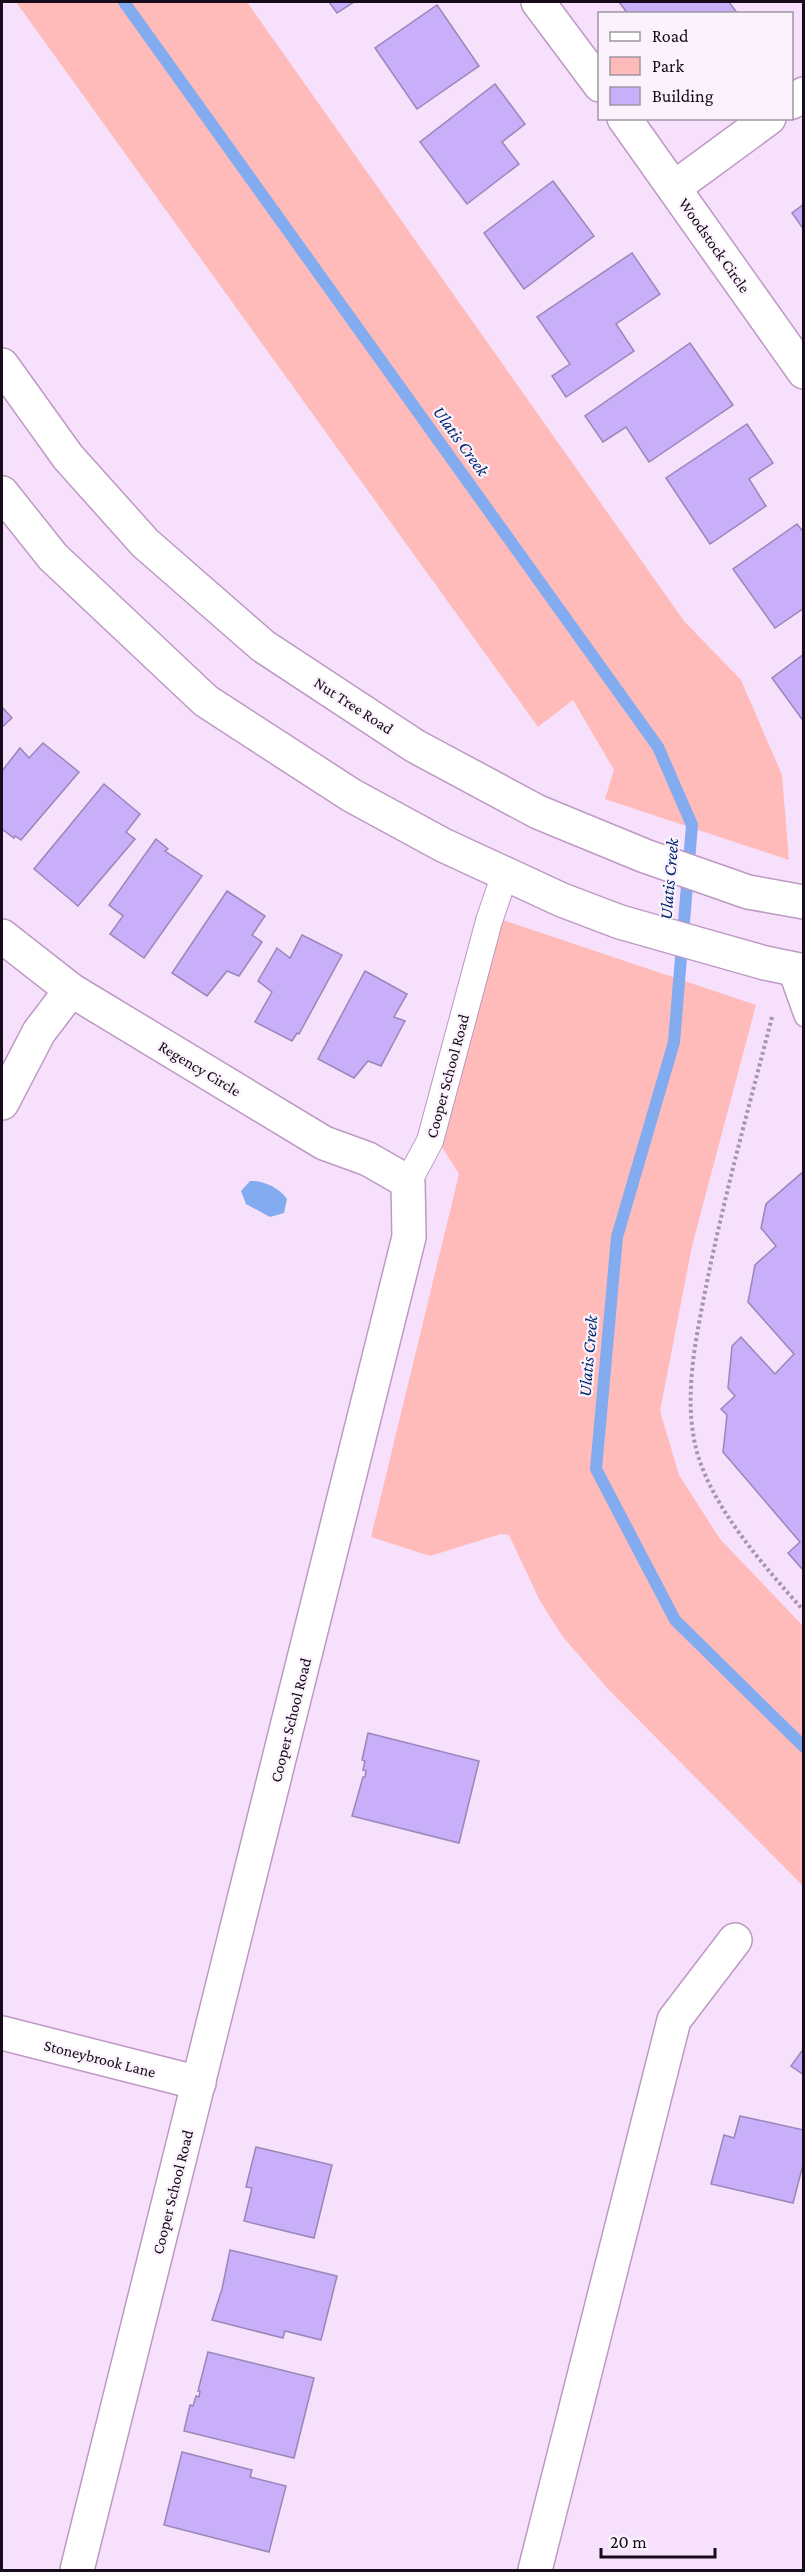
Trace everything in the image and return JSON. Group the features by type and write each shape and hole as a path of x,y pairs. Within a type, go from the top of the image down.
{"street":[{"path":"538,2 598,82"},
{"name":"Woodstock Circle","path":"625,120 804,372"},
{"path":"675,188 766,120"},
{"name":"Nut Tree Road","path":"2,365 68,457 145,543 263,646 415,746 538,812 645,856 748,892 804,902"},
{"path":"2,493 53,557 206,701 351,795 443,845 620,922 785,967"},
{"name":"Cooper School Road","path":"77,2571 409,1237 408,1182 430,1141 489,921 506,874"},
{"name":"Regency Circle","path":"2,936 71,990 324,1143 368,1159 408,1182"},
{"path":"2,1103 39,1032 71,990"},
{"path":"535,2571 674,2020 735,1940"},
{"name":"Stoneybrook Lane","path":"2,2033 199,2083"}],"lane":[{"path":"785,967 804,1017"}],"path":[{"path":"785,967 715,1239 691,1374 691,1408 695,1445 705,1472 721,1503 766,1568 804,1611"}],"green space":[{"path":"16,2 247,2 684,621 741,680 782,775 789,860 605,799 614,770 573,700 538,727"},
{"path":"500,919 756,1005 692,1246 660,1411 679,1475 720,1539 803,1626 803,1886 608,1689 563,1637 540,1601 509,1535 501,1534 430,1556 371,1537 459,1174 442,1147"}],"water":[{"path":"250,1181 266,1183 280,1191 287,1199 284,1213 270,1217 246,1204 241,1191"}],"building":[{"path":"329,2 354,2 337,13"},
{"path":"619,2 729,2 736,12 626,12"},
{"path":"437,5 479,66 417,109 375,48"},
{"path":"495,84 525,124 502,142 519,164 467,204 420,142"},
{"path":"553,181 594,236 524,289 484,233"},
{"path":"804,204 804,230 792,213"},
{"path":"632,253 660,294 616,324 634,351 566,397 552,376 570,364 537,317"},
{"path":"690,343 733,405 649,462 626,427 603,442 585,416"},
{"path":"747,424 773,463 749,479 766,506 710,544 666,478"},
{"path":"797,524 804,533 804,608 775,628 733,569"},
{"path":"804,654 804,722 772,678"},
{"path":"2,707 12,718 2,727"},
{"path":"43,743 79,772 21,840 2,829 2,771 20,748 29,758"},
{"path":"104,784 140,814 126,832 135,839 78,906 34,869"},
{"path":"156,839 168,849 165,851 202,876 144,958 110,934 123,916 109,905"},
{"path":"227,891 265,916 252,935 262,942 239,976 227,971 207,996 172,973"},
{"path":"302,935 342,955 299,1034 297,1033 292,1041 255,1022 272,992 258,981 277,948 290,958"},
{"path":"365,971 407,994 394,1017 405,1021 381,1066 368,1061 354,1078 318,1059"},
{"path":"804,1171 804,1571 788,1553 800,1542 723,1452 727,1415 721,1409 735,1396 728,1388 732,1346 741,1337 775,1374 794,1354 748,1302 755,1265 776,1246 761,1228 766,1204"},
{"path":"368,1733 479,1761 459,1843 352,1816 363,1777 365,1777 366,1771 363,1770 365,1761 362,1760"},
{"path":"804,2048 804,2075 791,2066"},
{"path":"740,2116 804,2130 804,2161 793,2203 711,2184 724,2135 734,2138"},
{"path":"256,2147 332,2165 314,2238 244,2221 252,2188 246,2187"},
{"path":"230,2250 337,2276 321,2340 285,2331 283,2338 212,2320 222,2289"},
{"path":"208,2352 314,2378 294,2458 184,2431 190,2405 193,2406 196,2396 199,2397 200,2391 198,2391"},
{"path":"182,2452 252,2470 250,2477 286,2486 269,2552 164,2525"}],"waterway":[{"name":"Ulatis Creek","path":"124,2 658,747 692,825 674,1042 617,1237 596,1469 675,1620 804,1747"}]}
